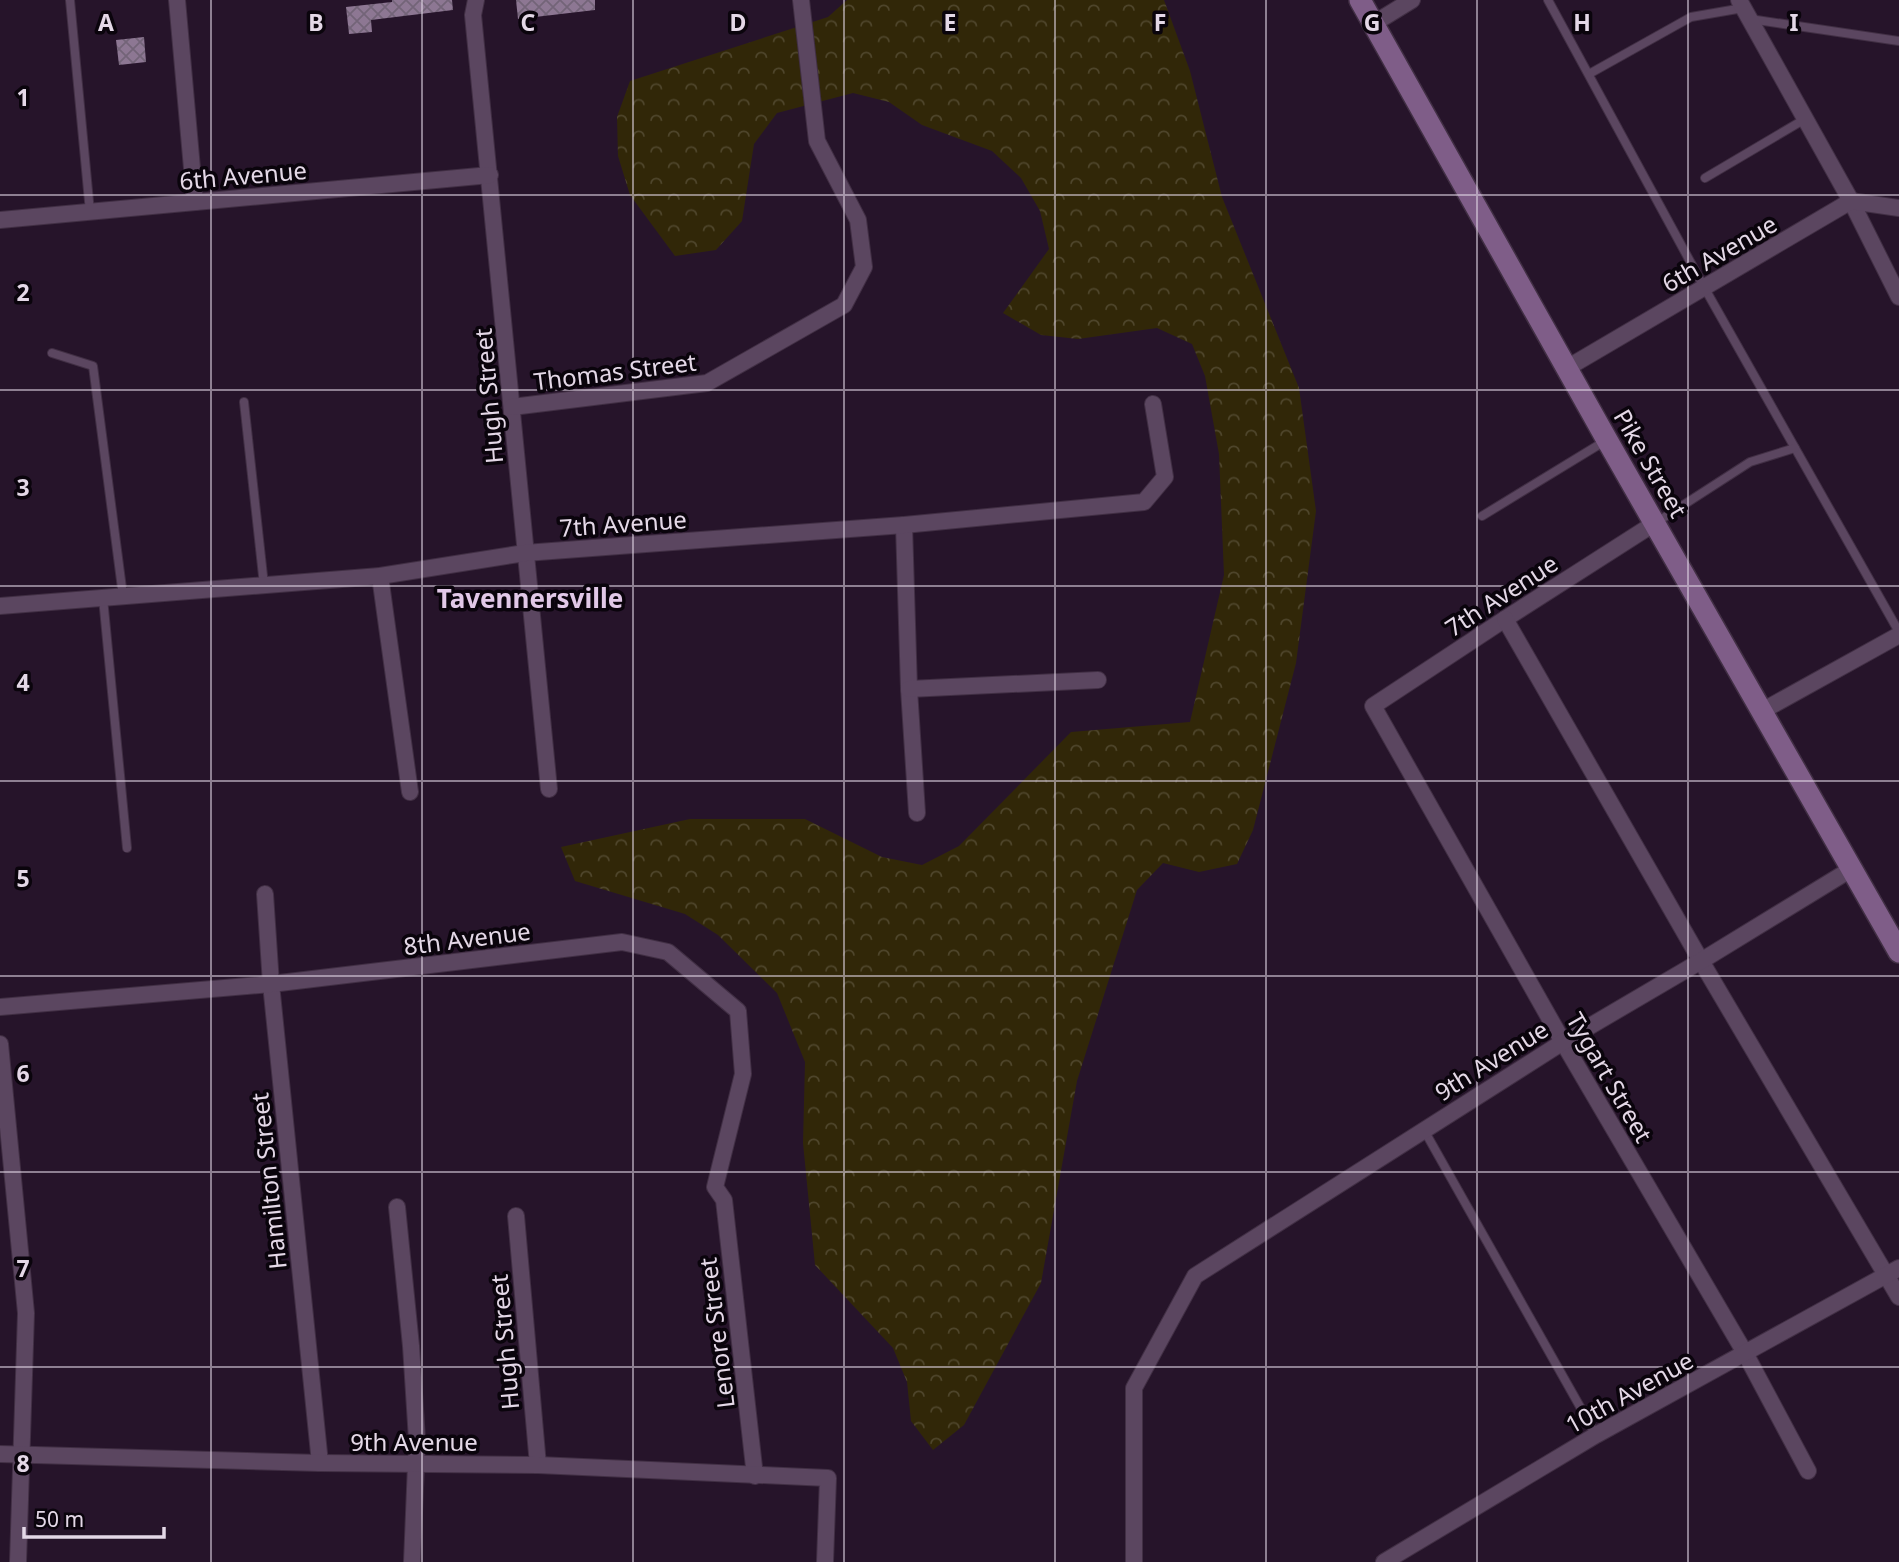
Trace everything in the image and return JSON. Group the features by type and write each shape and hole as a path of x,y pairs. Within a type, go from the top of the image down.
{"main road":[{"name":"Pike Street","path":"1360,0 1899,952"}],"street":[{"path":"177,0 195,202"},
{"name":"Hugh Street","path":"476,0 473,16 548,789"},
{"name":"Thomas Street","path":"512,407 707,383 844,305 864,267 858,220 817,141 801,0"},
{"path":"1373,24 1412,0"},
{"path":"1744,9 1851,201 1899,298"},
{"name":"6th Avenue","path":"0,220 490,175"},
{"name":"6th Avenue","path":"1567,368 1851,201"},
{"path":"1851,201 1899,208"},
{"name":"7th Avenue","path":"0,606 380,576 525,553 904,525 1144,502 1165,477 1153,404"},
{"name":"7th Avenue","path":"1373,706 1655,523"},
{"path":"904,525 909,689 917,813"},
{"path":"380,576 410,792"},
{"path":"1505,619 1701,961 1893,1271 1899,1297"},
{"path":"1762,711 1899,634"},
{"path":"909,689 1098,680"},
{"name":"Tygart Street","path":"1373,706 1563,1042 1745,1353 1808,1471"},
{"name":"9th Avenue","path":"1134,1562 1134,1388 1195,1276 1563,1042 1853,868"},
{"name":"Hamilton Street","path":"265,894 271,984 320,1463"},
{"name":"8th Avenue","path":"0,1007 271,984 622,942 668,952 738,1011 743,1073 715,1187"},
{"path":"0,1044 26,1313 18,1562"},
{"name":"Lenore Street","path":"715,1187 724,1200 755,1476"},
{"path":"397,1207 417,1440 412,1562"},
{"name":"Hugh Street","path":"516,1216 538,1465"},
{"name":"10th Avenue","path":"1384,1562 1596,1434 1893,1271"},
{"name":"9th Avenue","path":"0,1454 320,1463 538,1465 828,1478 825,1562"}],"lane":[{"path":"71,0 90,212"},
{"path":"1548,0 1704,288 1899,634"},
{"path":"1589,75 1691,17 1744,9 1899,41"},
{"path":"1705,178 1805,119"},
{"path":"52,353 93,366 123,596"},
{"path":"244,402 264,585"},
{"path":"1482,516 1607,440"},
{"path":"1655,523 1750,462 1795,448"},
{"path":"103,598 127,848"},
{"path":"1424,1130 1596,1434"}],"green space":[{"path":"847,0 1164,0 1190,71 1222,197 1299,388 1316,511 1296,663 1253,830 1237,864 1199,872 1163,863 1137,890 1077,1081 1041,1283 964,1425 933,1450 911,1421 907,1382 893,1348 815,1265 803,1143 805,1062 777,993 718,935 685,914 575,881 561,847 690,819 805,819 882,857 922,865 959,846 1071,732 1190,722 1224,575 1219,454 1205,376 1192,344 1157,328 1078,339 1041,335 1003,313 1049,249 1040,211 1021,178 992,151 922,125 889,102 853,93 777,113 754,144 742,221 716,250 675,256 630,195 618,156 617,117 630,81 828,17"}],"building":[{"path":"392,0 452,0 453,10 371,20 372,32 349,34 346,7"},
{"path":"516,0 595,0 595,10 518,19"},
{"path":"144,37 146,62 119,65 116,40"}],"district":[{"name":"Tavennersville","path":"530,598"}]}
